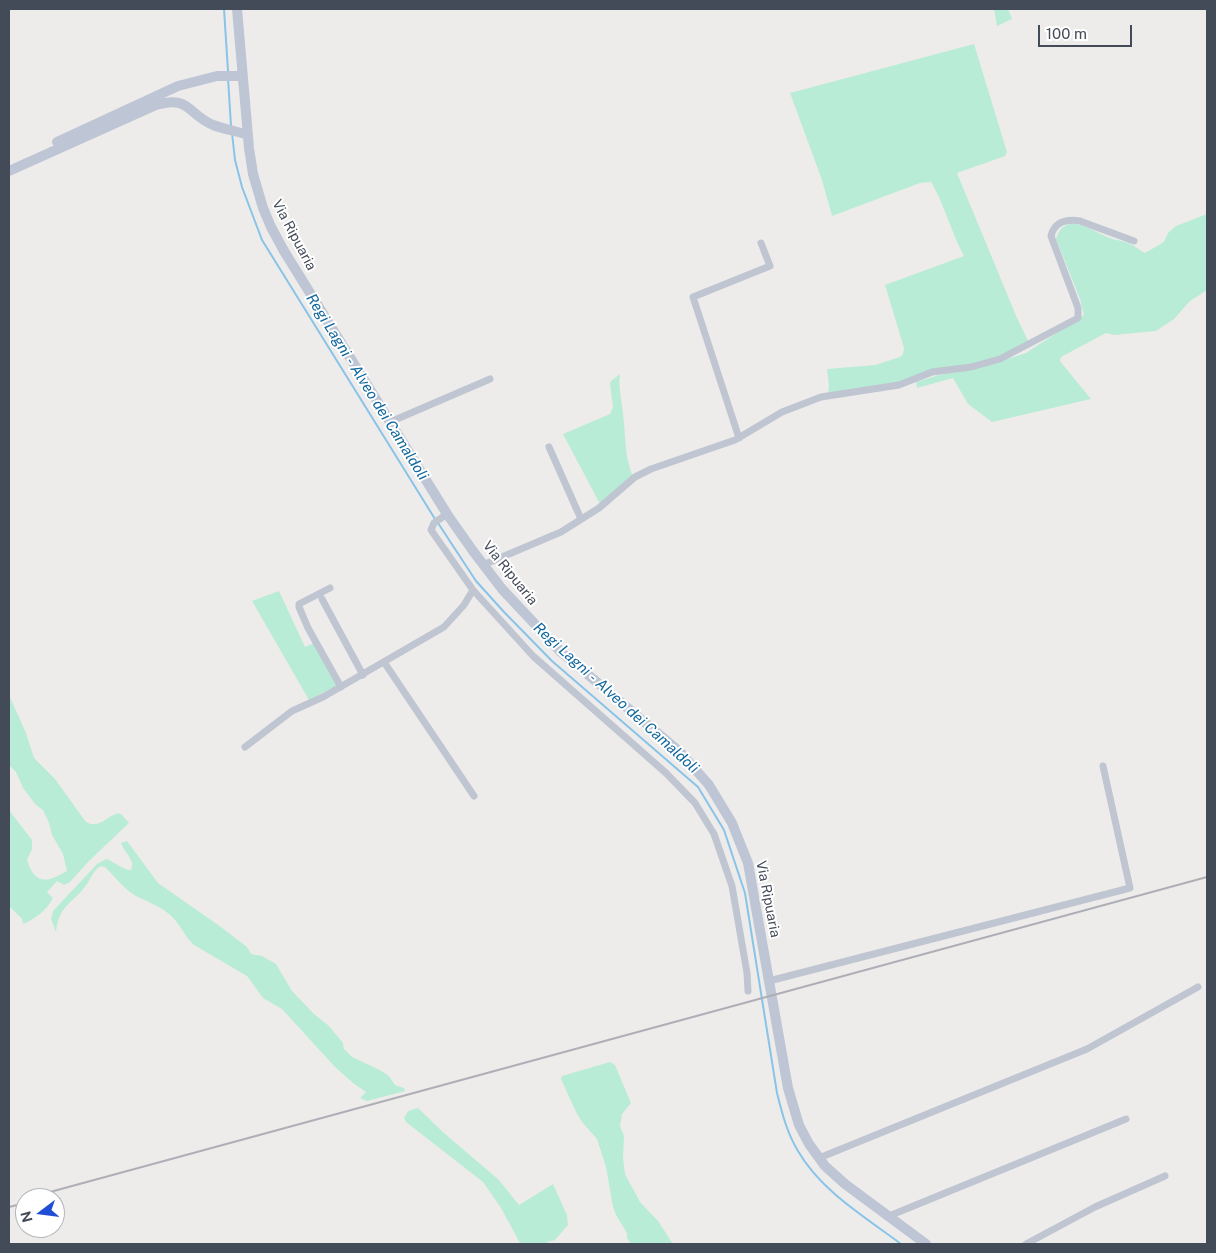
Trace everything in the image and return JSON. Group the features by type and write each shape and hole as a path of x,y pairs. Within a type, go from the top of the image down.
{"street":[{"name":"Via Ripuaria","path":"236,9 242,76 244,134 258,193 271,227 390,422 444,516 520,610 561,652 680,752 709,785 732,823 748,863 788,1088 794,1111 809,1144 819,1158 844,1184 926,1244"},
{"path":"9,164 190,82 222,76 242,76"},
{"path":"9,171 156,104 167,102 182,103 203,119 223,128 244,134"},
{"path":"484,565 561,532 599,508 635,477 651,469 738,438 782,412 821,397 899,385 932,372 970,367 1000,359 1078,318 1078,308 1051,236 1053,229 1060,222 1080,221 1134,241"},
{"path":"738,438 693,297 770,266 761,243"},
{"path":"390,422 490,379"},
{"path":"550,447 581,520"},
{"path":"444,516 432,526 433,535 472,590 533,656 666,774 699,809 714,834 732,886 747,973 748,990"},
{"path":"330,588 299,604 299,607 308,628 341,686"},
{"path":"244,746 292,712 362,675 444,627 464,605 472,590"},
{"path":"322,599 362,675"},
{"path":"384,662 474,796"},
{"path":"768,981 1130,888 1103,766"},
{"path":"819,1158 1087,1049 1198,987"},
{"path":"889,1216 1126,1118"},
{"path":"1026,1244 1095,1207 1165,1176"}],"green space":[{"path":"994,9 1008,9 1012,19 997,26"},
{"path":"974,44 1007,152 1005,156 957,173 1030,345 1018,352 890,385 828,395 827,369 875,365 900,357 903,354 904,348 885,285 964,256 931,182 920,183 832,216 822,180 790,93"},
{"path":"1207,214 1207,290 1190,301 1174,319 1156,331 1114,335 1106,333 1061,357 1060,361 1091,399 992,422 968,404 953,378 917,388 916,382 939,375 989,365 1026,353 1084,315 1080,299 1056,239 1065,226 1078,224 1085,226 1108,237 1130,244 1145,253 1164,242 1168,233 1176,226"},
{"path":"620,374 627,454 633,477 600,504 563,434 610,414 613,407 610,384"},
{"path":"279,591 305,647 314,643 338,685 309,700 252,601"},
{"path":"9,695 26,733 34,758 55,779 86,822 91,824 99,823 118,813 129,823 70,882 64,885 57,881 47,892 53,898 44,910 23,924 22,919 9,906 9,810 32,840 32,849 27,860 34,874 38,878 48,879 67,871 63,854 52,835 43,810 36,805 23,788 16,772 9,765"},
{"path":"127,841 158,883 221,927 247,947 251,954 262,956 276,964 292,991 314,1014 329,1026 343,1043 344,1049 352,1057 380,1070 389,1076 395,1085 404,1088 405,1091 367,1101 360,1098 366,1092 335,1067 282,1009 263,998 247,976 194,945 170,915 136,896 105,867 101,866 96,869 82,891 63,910 56,932 51,919 53,911 97,864 106,859 125,869 131,870 131,860 121,843"},
{"path":"610,1062 615,1065 631,1103 622,1114 620,1126 624,1136 623,1158 625,1174 640,1202 658,1221 673,1244 631,1244 613,1207 606,1167 597,1139 576,1112 561,1079 562,1076"},
{"path":"418,1108 499,1180 519,1205 553,1184 567,1215 568,1225 555,1240 547,1242 548,1244 518,1244 520,1243 501,1208 483,1182 406,1122 404,1118 408,1111"}],"waterway":[{"name":"Regi Lagni - Alveo dei Camaldoli","path":"224,9 228,71"},
{"name":"Regi Lagni - Alveo dei Camaldoli","path":"228,78 231,126"},
{"name":"Regi Lagni - Alveo dei Camaldoli","path":"232,133 235,160 242,187 262,240 435,519"},
{"name":"Regi Lagni - Alveo dei Camaldoli","path":"438,523 476,581 552,661 698,787 724,830 745,893 777,1093 791,1137 808,1165 831,1191 901,1244"}],"railway":[{"path":"65,1188 1207,877"},
{"path":"9,1207 15,1206"}]}
